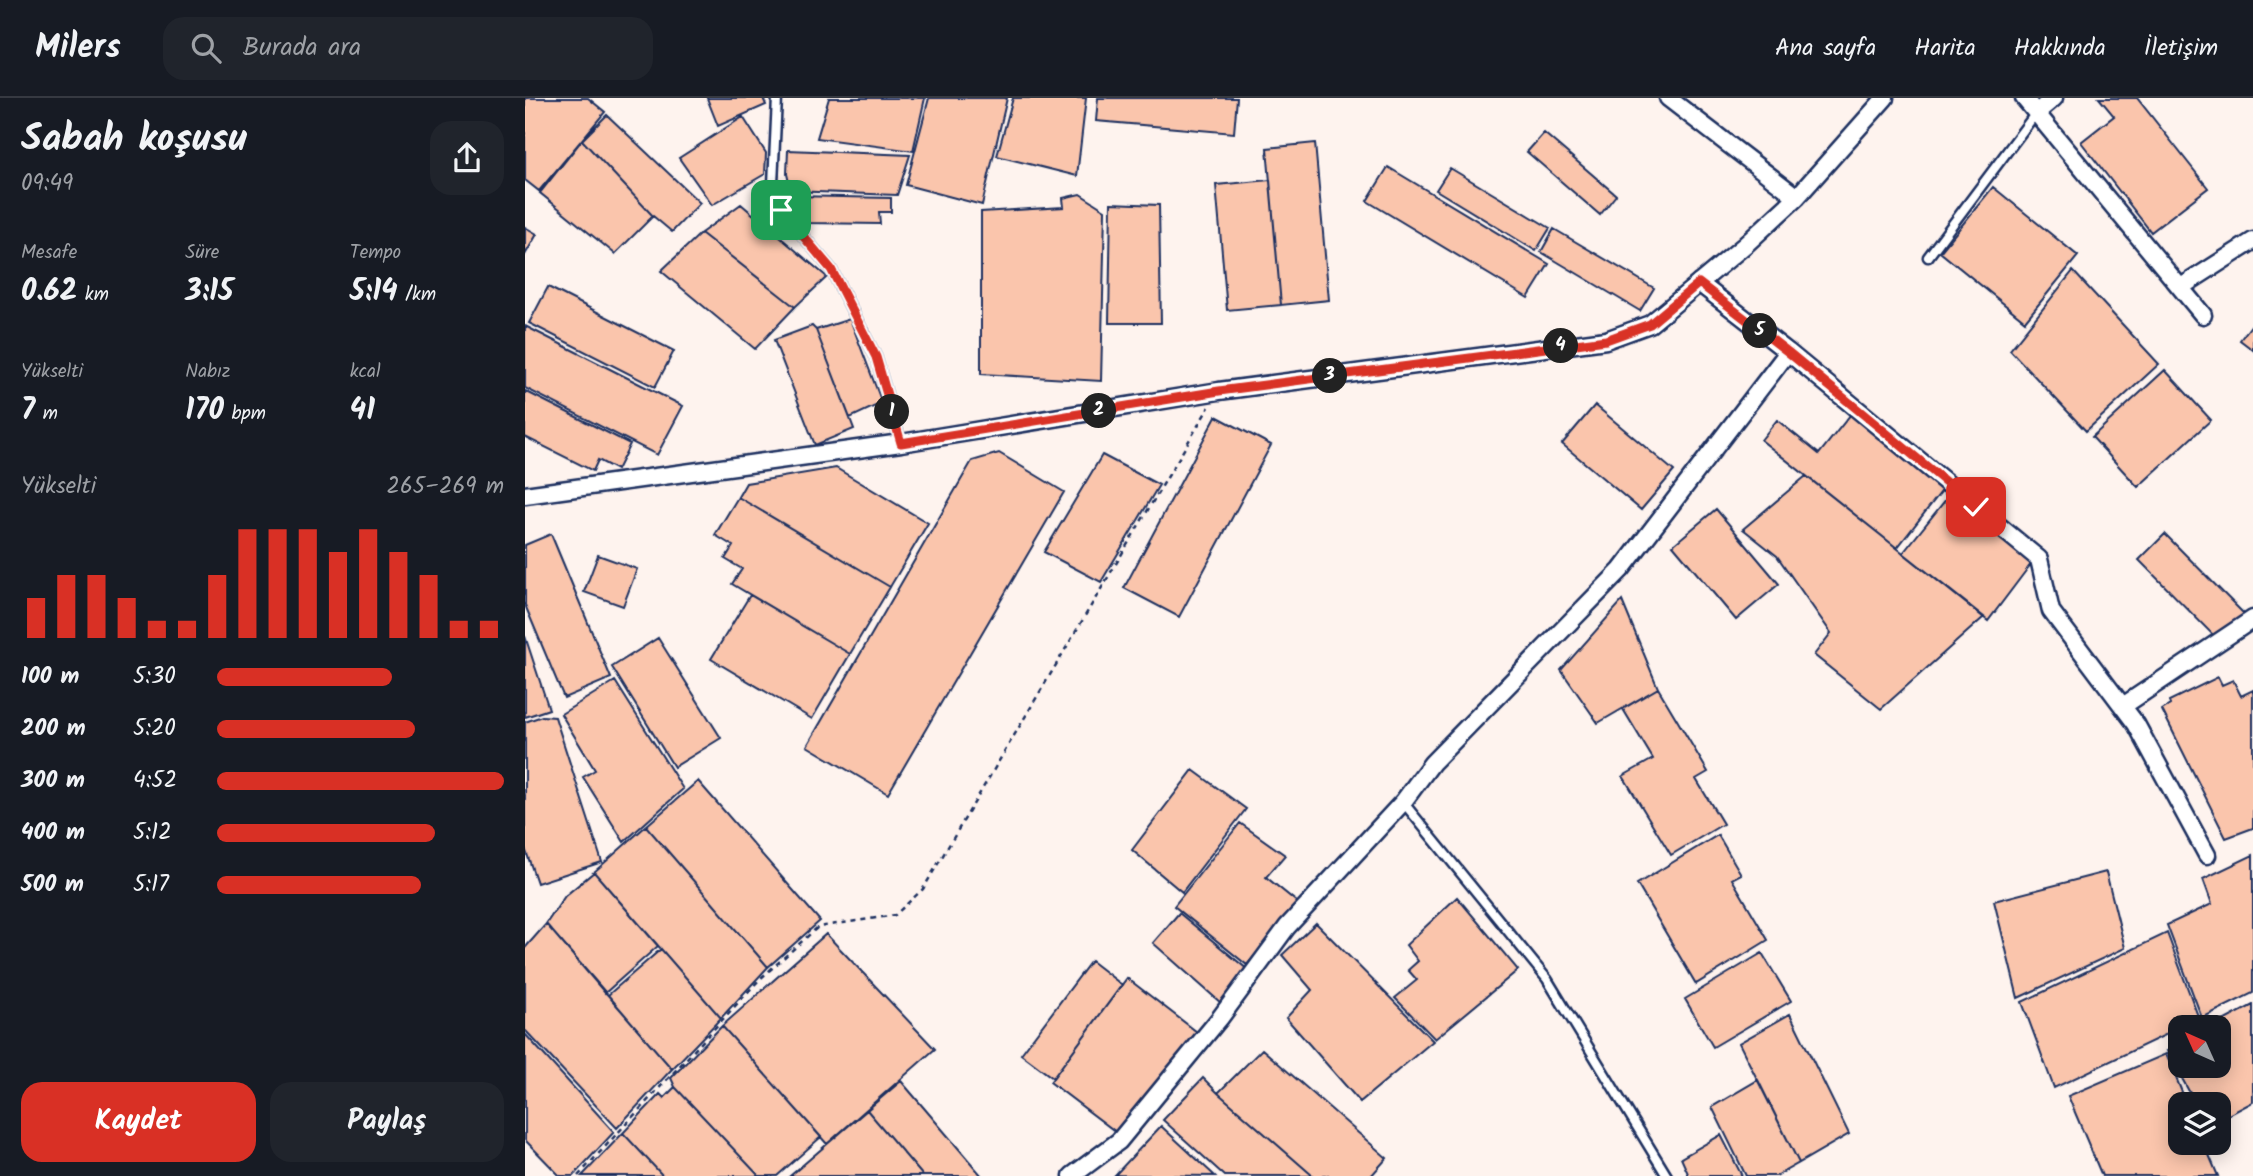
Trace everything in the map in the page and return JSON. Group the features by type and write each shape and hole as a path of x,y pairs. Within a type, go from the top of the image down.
{"street":[{"path":"1668,98 1797,197"},
{"path":"525,495 901,443 1219,391 1606,340 1650,324 1699,283 1797,197 1885,98"},
{"path":"2024,98 2203,314"},
{"path":"2036,113 2054,98"},
{"path":"2181,287 2253,241"},
{"path":"1699,283 1788,352 2039,559 2051,611 2136,724 2207,855"},
{"path":"1072,1176 1119,1140 1220,1018 1287,927 1403,803 1432,762 1621,570 1788,352"},
{"path":"2123,706 2253,619"}],"lane":[{"path":"777,98 773,184 781,210 831,269 876,357 901,443"},
{"path":"1928,257 2036,113"},
{"path":"1403,803 1547,979 1667,1176"}],"path":[{"path":"578,1176 760,979 818,927 895,915 923,889 1219,391"}],"building":[{"path":"525,98 588,98 605,112 539,191 525,180"},
{"path":"707,98 763,98 766,105 718,126"},
{"path":"829,98 925,98 913,151 817,138"},
{"path":"929,98 1007,98 982,205 906,185"},
{"path":"1013,98 1086,98 1077,176 997,156"},
{"path":"1098,98 1237,98 1234,133 1096,121"},
{"path":"2099,98 2137,98 2208,188 2151,232 2081,142 2114,116"},
{"path":"607,115 700,203 672,232 653,216 582,140"},
{"path":"743,117 766,153 765,174 712,205 679,158"},
{"path":"1544,133 1616,195 1600,215 1527,152"},
{"path":"582,140 653,216 615,254 540,193"},
{"path":"1315,143 1329,300 1281,305 1267,148"},
{"path":"788,150 910,155 897,195 791,191 787,174"},
{"path":"1388,167 1549,264 1528,298 1367,201"},
{"path":"1450,168 1550,228 1536,251 1436,190"},
{"path":"1270,180 1281,305 1227,310 1216,185"},
{"path":"1993,187 2078,256 2025,321 1940,252"},
{"path":"1080,194 1105,210 1101,381 981,374 981,212 1064,207 1063,198"},
{"path":"792,196 891,198 891,212 879,212 880,224 806,223 794,210"},
{"path":"1111,203 1159,205 1161,323 1109,323"},
{"path":"741,204 827,277 795,307 701,233"},
{"path":"525,227 537,234 525,255"},
{"path":"1554,229 1654,288 1640,311 1541,252"},
{"path":"701,233 795,307 755,349 661,271"},
{"path":"2073,271 2159,364 2086,431 2010,350"},
{"path":"548,287 674,351 655,387 529,323"},
{"path":"850,319 882,403 850,418 816,330"},
{"path":"2253,323 2253,350 2240,340"},
{"path":"525,326 683,406 657,455 525,388"},
{"path":"812,326 816,330 854,429 815,445 774,340"},
{"path":"2165,370 2211,420 2138,487 2092,437"},
{"path":"525,391 630,444 617,470 598,460 593,471 525,437"},
{"path":"1595,405 1674,471 1641,510 1562,444"},
{"path":"1851,414 1944,488 1897,548 1761,440 1777,420 1819,454"},
{"path":"1216,416 1271,445 1179,617 1124,588"},
{"path":"999,453 1064,492 888,794 807,746 972,461"},
{"path":"1102,455 1159,485 1101,582 1044,552"},
{"path":"836,468 928,523 890,587 738,497 746,483"},
{"path":"1806,476 1984,617 1881,709 1814,655 1831,633 1777,556 1743,529"},
{"path":"1951,493 2031,564 1988,621 1903,553"},
{"path":"738,497 890,587 850,654 732,584 742,569 725,559 733,546 715,535"},
{"path":"1716,509 1779,584 1736,620 1673,545"},
{"path":"551,534 611,678 564,698 525,605 525,545"},
{"path":"2165,534 2246,616 2217,639 2139,560"},
{"path":"598,555 637,569 623,606 584,592"},
{"path":"750,595 850,654 812,719 711,659"},
{"path":"1622,601 1658,688 1598,723 1561,670"},
{"path":"525,636 549,709 525,717"},
{"path":"658,638 721,738 674,767 612,667"},
{"path":"2218,677 2222,685 2233,680 2241,696 2253,690 2253,828 2226,838 2162,710 2170,705 2169,701"},
{"path":"615,681 683,789 624,842 583,777 595,770 561,714"},
{"path":"1658,688 1708,772 1696,779 1723,824 1671,855 1623,776 1653,759 1623,709"},
{"path":"542,716 555,717 602,862 537,883 525,848 525,722"},
{"path":"1193,770 1246,809 1182,892 1132,850"},
{"path":"698,781 820,921 768,967 646,826"},
{"path":"1240,823 1285,855 1266,877 1298,903 1247,965 1174,906"},
{"path":"646,826 768,967 721,1018 594,872"},
{"path":"1718,835 1741,874 1732,879 1768,940 1696,984 1637,884"},
{"path":"2253,855 2253,993 2208,1015 2201,1015 2167,925 2212,904 2203,879"},
{"path":"594,872 658,946 605,993 546,924 565,896"},
{"path":"2106,872 2125,948 2018,998 1994,901"},
{"path":"1457,897 1518,970 1435,1039 1395,998 1417,980 1408,970 1418,961 1406,945"},
{"path":"1179,913 1248,970 1221,1003 1153,943"},
{"path":"1316,923 1433,1041 1360,1102 1286,1018 1312,990 1282,955"},
{"path":"546,924 672,1069 617,1128 525,1030 525,948"},
{"path":"2167,933 2198,1015 2168,1015 2168,1034 2054,1088 2022,1002"},
{"path":"826,934 935,1049 827,1144 722,1026"},
{"path":"661,949 721,1018 672,1069 608,995"},
{"path":"1762,953 1791,1001 1713,1047 1685,999"},
{"path":"1091,961 1122,985 1053,1078 1021,1054"},
{"path":"1127,978 1197,1032 1120,1135 1050,1082"},
{"path":"2253,1005 2253,1102 2231,1114 2231,1092 2189,1092 2182,1078 2231,1078 2231,1017"},
{"path":"1790,1014 1849,1134 1799,1163 1739,1043"},
{"path":"722,1026 821,1137 777,1176 759,1176 675,1087 671,1078"},
{"path":"525,1034 614,1132 573,1176 560,1176 525,1140"},
{"path":"1262,1049 1387,1158 1371,1176 1313,1176 1218,1093"},
{"path":"2166,1054 2168,1078 2176,1078 2182,1092 2168,1092 2168,1155 2209,1155 2218,1176 2102,1176 2068,1096"},
{"path":"1203,1078 1313,1176 1225,1176 1163,1120"},
{"path":"1758,1080 1799,1163 1776,1176 1746,1176 1712,1107"},
{"path":"901,1081 982,1176 923,1176 867,1110"},
{"path":"675,1087 759,1176 663,1176 623,1133 660,1094 664,1098"},
{"path":"867,1110 923,1176 790,1176"},
{"path":"1161,1126 1215,1176 1115,1175"},
{"path":"623,1133 663,1176 582,1176"},
{"path":"1721,1135 1742,1176 1689,1176 1681,1158"}],"route":[{"path":"781,210 831,269 876,357 901,443 1219,391 1606,340 1650,324 1699,283 1788,352 1976,507"}]}
